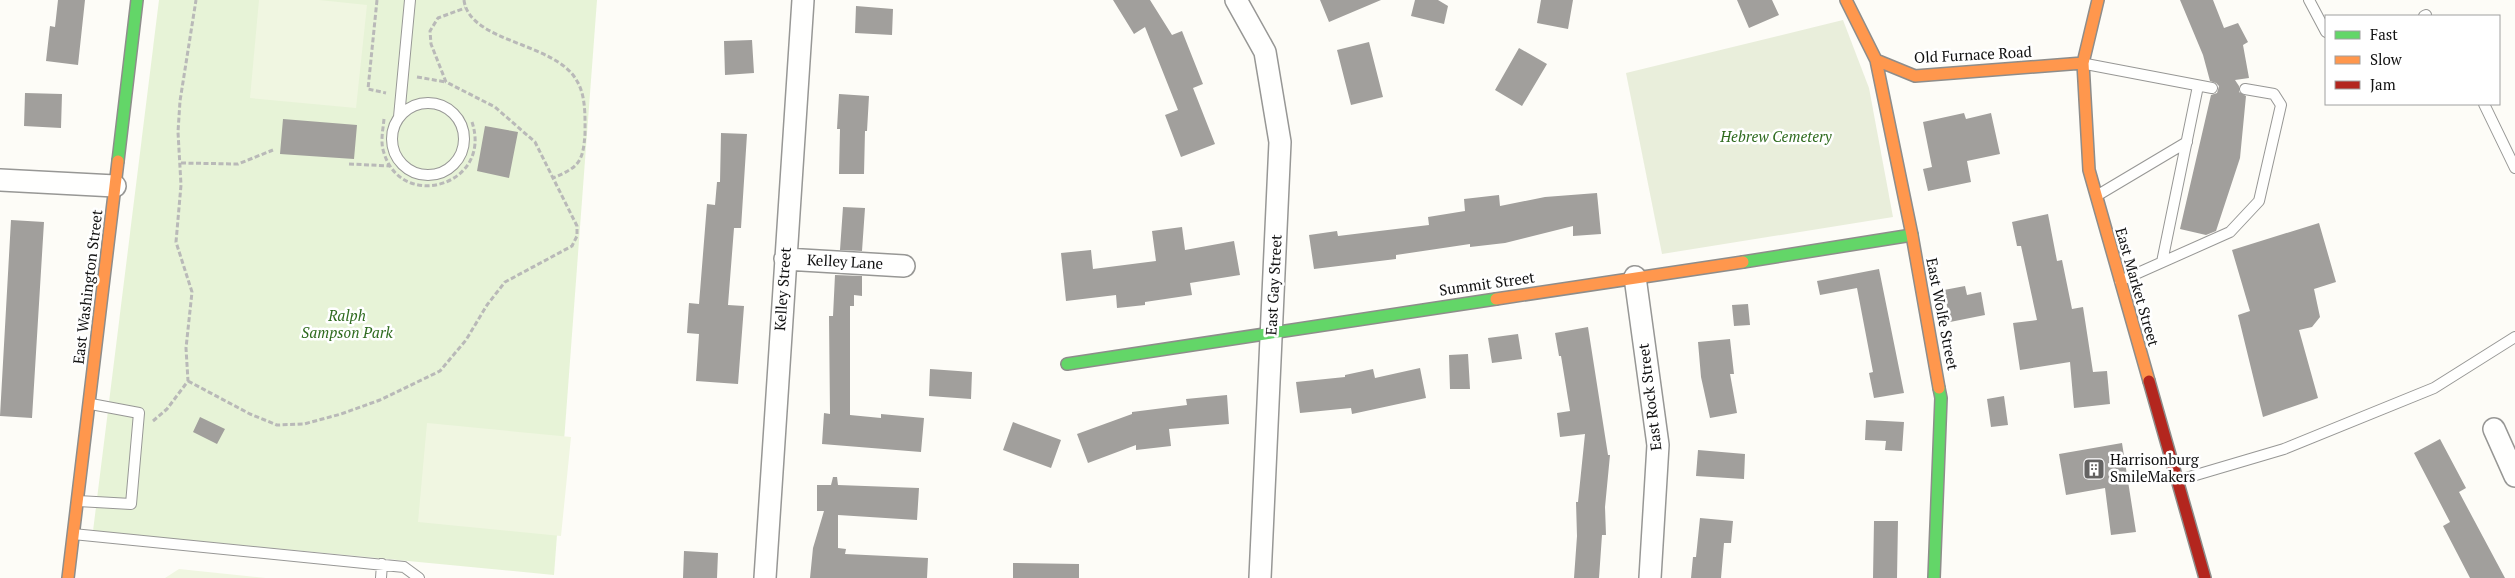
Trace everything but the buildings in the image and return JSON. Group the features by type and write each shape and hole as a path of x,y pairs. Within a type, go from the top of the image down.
{"street":[{"name":"East Washington Street","path":"68,578 137,0"},
{"name":"Kelley Street","path":"765,578 803,0"},
{"name":"East Gay Street","path":"1236,0 1265,52 1280,142 1260,578"},
{"path":"1846,0 1876,60"},
{"name":"East Market Street","path":"2098,0 2083,63 2089,170 2205,578"},
{"name":"Old Furnace Road","path":"1876,60 1915,76 2083,63"},
{"name":"East Wolfe Street","path":"1876,60 1912,235 1942,398 1934,578"},
{"path":"0,180 115,186"},
{"name":"Summit Street","path":"1066,364 1912,235"},
{"name":"Kelley Lane","path":"785,259 904,266"},
{"name":"East Rock Street","path":"1635,277 1658,445 1650,578"},
{"path":"2494,429 2515,476"}],"lane":[{"path":"399,117 408,108 420,103 432,102 445,106 455,114 462,124 463,150 457,161 449,169 428,176 406,168 398,160 391,138 393,127 399,117 410,0"},
{"path":"2309,0 2325,30"},
{"path":"2083,63 2212,88"},
{"path":"2162,262 2198,86"},
{"path":"2120,281 2230,232 2259,201 2281,105 2274,94 2245,89"},
{"path":"2484,105 2515,168"},
{"path":"2096,196 2187,142"},
{"path":"2176,481 2284,449 2434,388 2515,337"},
{"path":"77,501 131,504 139,413 89,404"},
{"path":"73,534 382,564 404,567 419,578"},
{"path":"381,578 382,564"}],"path":[{"path":"151,422 167,409 188,381 186,348 192,292 176,242 181,163 178,132 180,101 196,0"},
{"path":"464,0 468,15 490,31 558,60 571,71 578,82 582,92 584,112 584,148 580,163 573,170 553,178"},
{"path":"446,82 431,44 430,31 438,18 465,8"},
{"path":"188,381 266,422 289,426 341,414 380,400 440,371 466,340 487,305 505,282 572,246 575,241 577,226 536,142 495,107 446,82 412,76"},
{"path":"181,163 238,164 273,150"},
{"path":"349,164 390,166"}],"green space":[{"name":"Ralph Sampson Park","path":"159,0 597,0 554,575 93,531"},
{"path":"259,0 319,0 367,5 356,108 250,98"},
{"name":"Hebrew Cemetery","path":"1843,20 1869,88 1893,217 1662,254 1626,73"},
{"path":"427,423 571,437 561,536 418,522"},
{"path":"179,569 266,578 165,578"}],"traffic: fast":[{"path":"118,161 137,0"},
{"path":"1743,262 1912,235"},
{"path":"1067,364 1496,299"},
{"path":"1934,578 1941,398 1939,388"}],"traffic: slow":[{"path":"1846,0 1876,60 1915,76 2083,63"},
{"path":"2098,0 2083,63 2089,170 2149,381"},
{"path":"1876,60 1912,235 1939,388"},
{"path":"68,578 118,161"},
{"path":"1496,299 1743,262"}],"traffic: jam":[{"path":"2149,381 2205,578"}],"place":[{"name":"Harrisonburg SmileMakers","path":"2094,469"}]}
